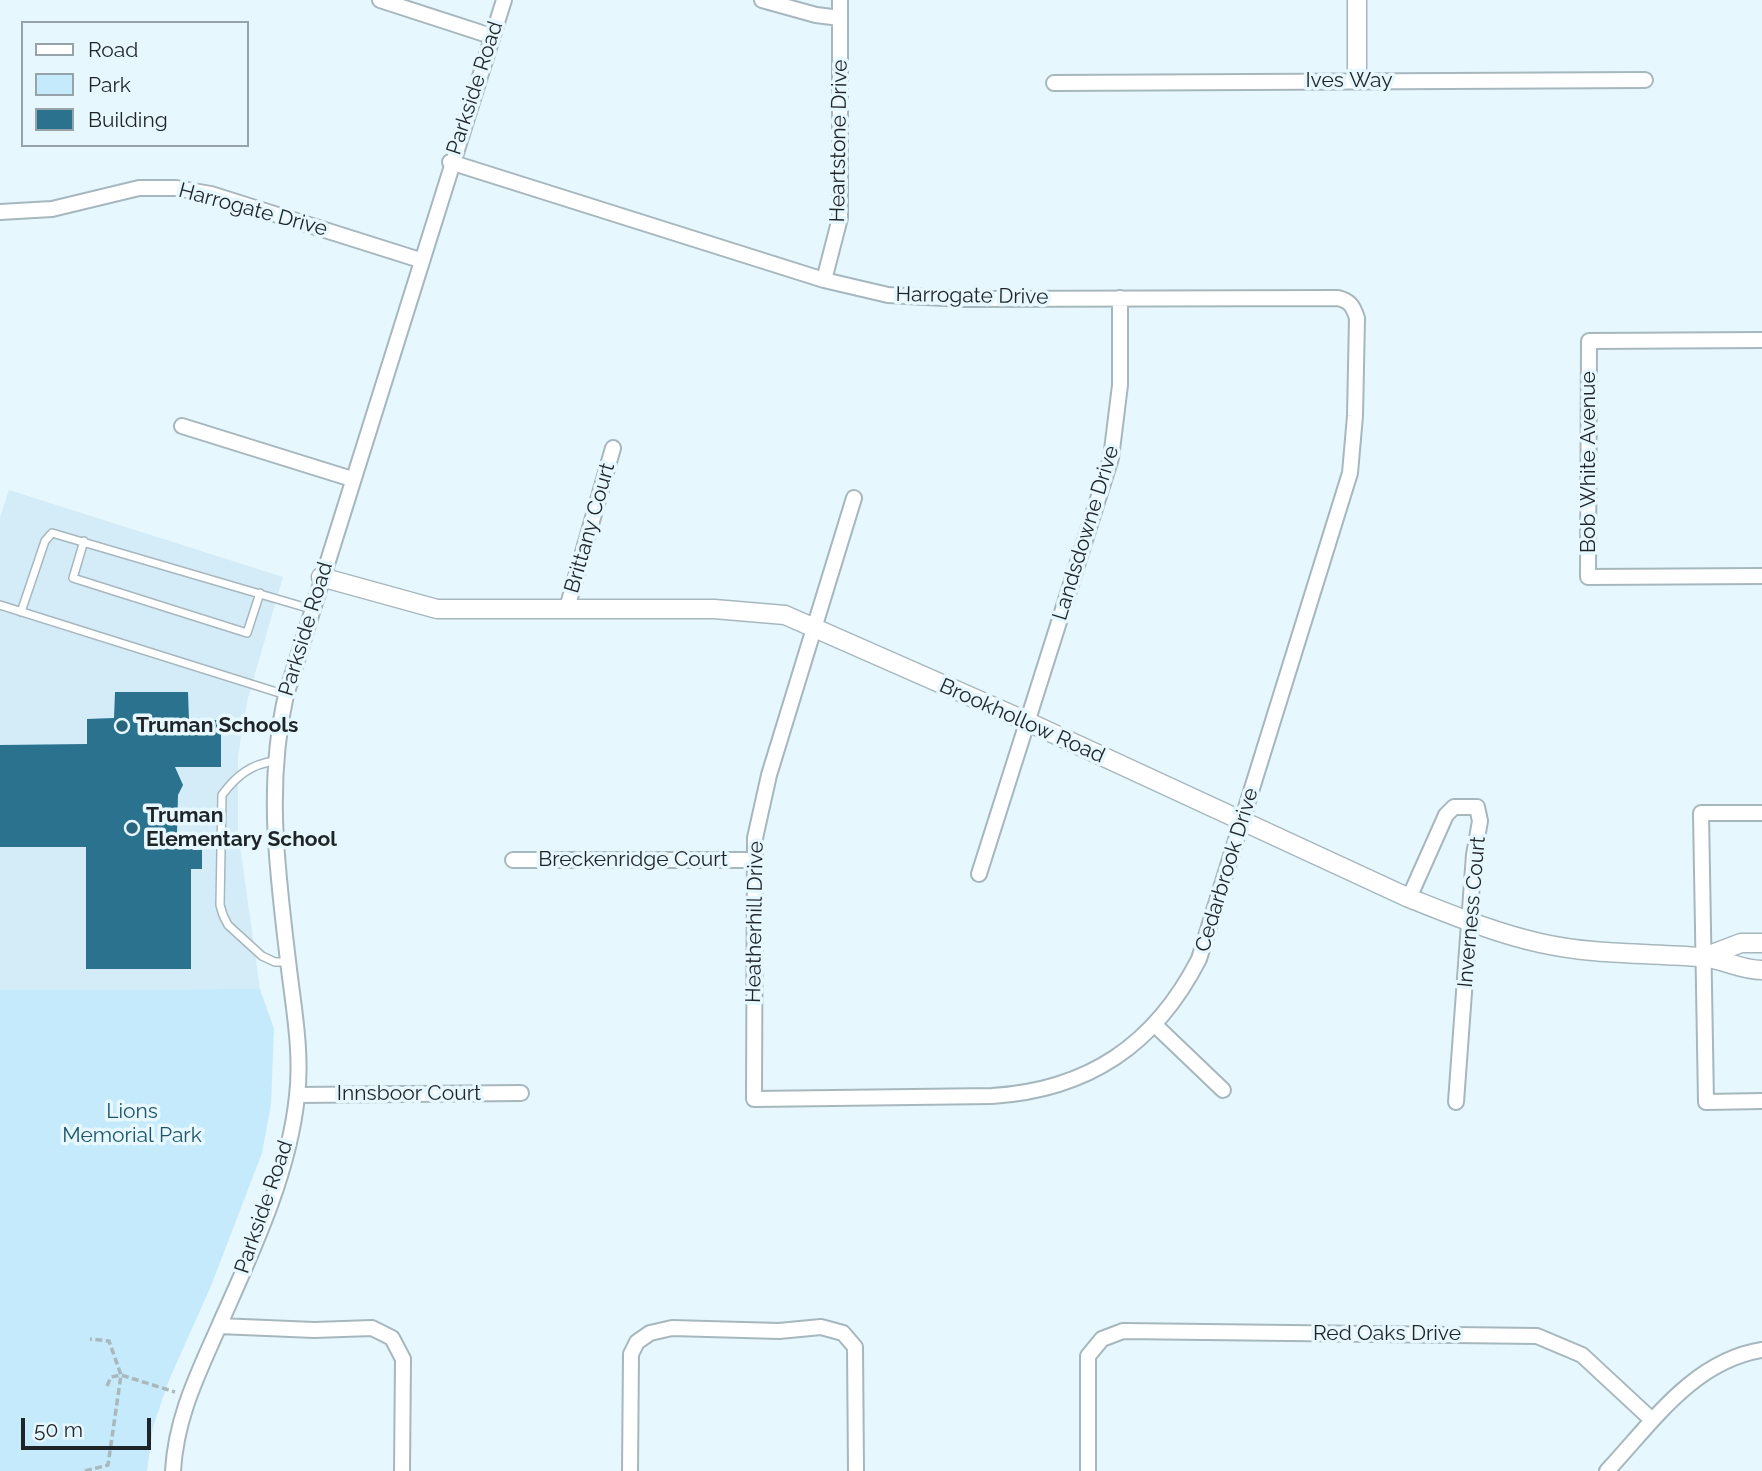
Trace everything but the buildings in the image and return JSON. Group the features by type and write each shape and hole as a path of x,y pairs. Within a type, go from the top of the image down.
{"street":[{"path":"380,0 491,36"},
{"name":"Parkside Road","path":"173,1471 176,1439 187,1395 219,1326 280,1172 298,1095 297,1032 273,831 275,761 286,695 450,162 504,0"},
{"path":"762,0 804,12 840,18"},
{"name":"Heartstone Drive","path":"824,280 840,218 840,0"},
{"path":"1357,0 1357,80"},
{"name":"Ives Way","path":"1054,83 1645,80"},
{"name":"Harrogate Drive","path":"450,162 824,280 888,295 921,298 1346,300"},
{"name":"Harrogate Drive","path":"0,212 52,209 139,188 176,188 211,194 420,260"},
{"name":"Landsdowne Drive","path":"979,874 1111,458 1120,385 1120,298"},
{"name":"Cedarbrook Drive","path":"754,1099 981,1096 1044,1090 1084,1077 1113,1059 1173,1004 1199,959 1350,473 1355,416 1357,318 1354,308 1346,300"},
{"name":"Bob White Avenue","path":"1762,340 1590,341 1588,577 1762,576"},
{"path":"183,426 352,479"},
{"name":"Brittany Court","path":"567,608 613,448"},
{"name":"Heatherhill Drive","path":"754,1099 754,860 761,802 854,498"},
{"name":"Brookhollow Road","path":"321,577 437,609 567,608 771,612 814,628 1026,721 1409,898 1469,921 1541,944 1576,950 1704,957 1743,970 1762,970"},
{"name":"Inverness Court","path":"1409,898 1446,815 1454,807 1472,804 1477,807 1480,821 1474,855 1456,1102"},
{"path":"1762,813 1701,813 1706,1102 1762,1101"},
{"name":"Breckenridge Court","path":"513,860 754,860"},
{"name":"Brookhollow Road","path":"1704,957 1741,943 1762,943"},
{"path":"1154,1024 1223,1090"},
{"name":"Innsboor Court","path":"298,1095 521,1093"},
{"path":"219,1326 266,1330 372,1328 392,1338 401,1350 403,1359 401,1471"},
{"path":"630,1471 631,1354 633,1347 644,1337 671,1328 779,1331 821,1327 842,1333 855,1347 856,1471"},
{"name":"Red Oaks Drive","path":"1088,1471 1086,1367 1091,1349 1096,1343 1107,1335 1123,1331 1161,1334 1537,1336 1582,1355 1653,1420"},
{"path":"1607,1471 1653,1420 1695,1380 1715,1366 1762,1350"}],"lane":[{"path":"21,612 45,541 52,533 311,609"},
{"path":"84,541 73,578 247,633 260,593"},
{"path":"0,605 286,695"},
{"path":"275,761 247,769 222,796 219,803 220,905 228,925 262,956 275,962 289,962"}],"path":[{"path":"85,1471 108,1465 121,1375 109,1341 90,1339"},
{"path":"107,1386 111,1377 121,1375 187,1395"}],"shaded area":[{"name":"Truman Schools","path":"9,490 283,577 248,698 238,755 238,831 260,989 0,990 0,517"}],"green space":[{"name":"Lions Memorial Park","path":"260,989 274,1029 271,1104 262,1153 211,1286 169,1380 153,1427 147,1471 0,1471 0,990"}],"place":[{"name":"Truman Schools","path":"122,726"},
{"name":"Truman Elementary School","path":"132,828"}]}
